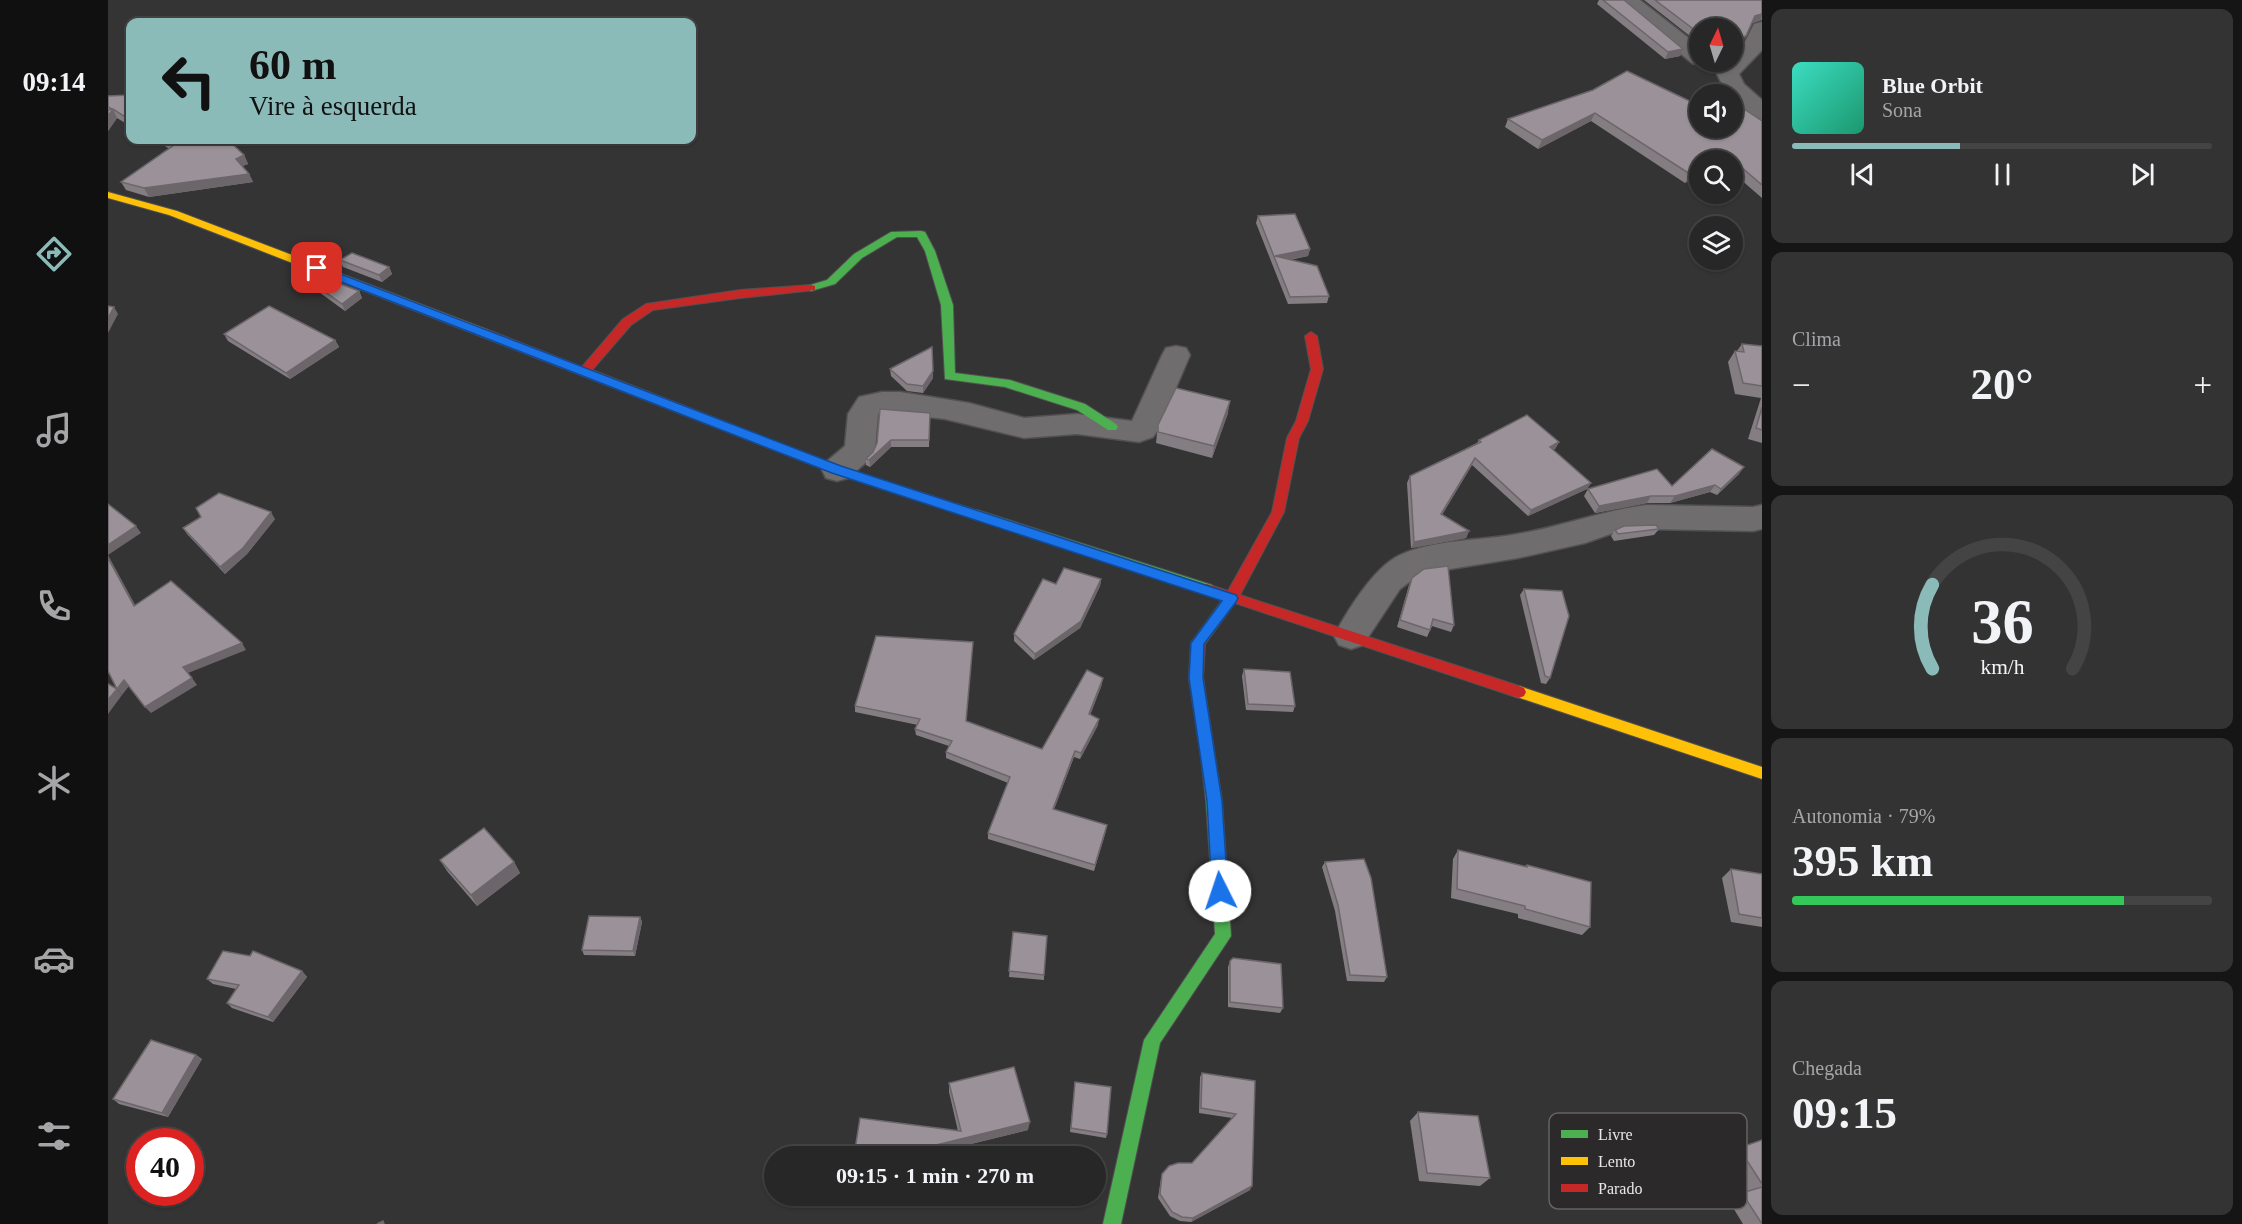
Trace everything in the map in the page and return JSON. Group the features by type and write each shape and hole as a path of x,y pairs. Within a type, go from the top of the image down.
{"street":[{"path":"1627,0 1689,49"},
{"path":"1743,53 1753,48 1757,35 1762,29"},
{"path":"1726,72 1734,87 1762,113"},
{"path":"108,195 173,213 837,470 1350,636 1762,773"},
{"path":"585,371 627,322 650,307 741,294 810,288 831,282 858,256 895,234 921,234 930,251 948,305 949,376 1006,383 1081,407 1112,427"},
{"path":"1112,1224 1152,1040 1223,936 1214,801 1196,678 1198,643 1231,598 1282,501 1293,438 1302,421 1317,369 1311,336"},
{"path":"837,470 860,450 863,414 869,404 878,401 924,405 1039,430 1074,424 1112,427 1132,432 1143,430 1176,355"},
{"path":"1350,636 1389,580 1410,564 1439,557 1518,546 1586,531 1618,520 1647,517 1753,519 1762,517"}],"building":[{"path":"1603,0 1624,0 1683,49 1668,52"},
{"path":"1655,0 1762,0 1762,14 1755,16 1746,36 1743,37 1743,18 1689,18 1689,26"},
{"path":"1627,71 1689,101 1689,138 1743,138 1743,108 1762,121 1762,185 1743,169 1743,150 1689,150 1689,173 1595,113 1542,140 1508,119 1593,90"},
{"path":"126,95 126,117 113,109 108,116 108,110 112,109 108,107 108,96"},
{"path":"172,144 232,144 244,155 236,159 249,174 144,188 121,182 174,145"},
{"path":"1295,214 1310,249 1275,256 1317,266 1329,296 1290,297 1258,216"},
{"path":"352,253 389,267 379,275 340,260"},
{"path":"317,275 359,291 342,304 309,280"},
{"path":"108,306 114,307 108,318"},
{"path":"269,306 335,340 286,373 224,334"},
{"path":"1742,344 1762,346 1762,386 1743,383 1735,351 1744,352"},
{"path":"932,347 933,371 923,386 907,384 890,369"},
{"path":"1176,388 1230,401 1214,446 1158,432 1158,425"},
{"path":"1762,407 1762,430 1756,428"},
{"path":"880,409 930,413 929,440 891,440 869,460 866,459 873,452 877,443"},
{"path":"1527,415 1559,442 1550,447 1591,483 1531,510 1475,458 1441,514 1469,531 1414,542 1410,476 1481,442 1479,440"},
{"path":"1712,449 1744,467 1721,489 1715,485 1675,496 1651,496 1599,506 1588,489 1657,469 1672,486"},
{"path":"219,493 271,512 243,548 220,567 183,528 201,517 196,508"},
{"path":"108,504 136,526 108,545"},
{"path":"1656,525 1659,529 1618,534 1615,530 1624,526"},
{"path":"108,558 134,606 171,581 242,643 183,667 192,678 145,707 124,680 117,689 108,671"},
{"path":"1448,566 1454,625 1433,619 1430,630 1400,620 1412,578 1424,569"},
{"path":"1064,568 1101,579 1081,621 1035,654 1014,634 1043,579 1056,584"},
{"path":"1524,589 1562,591 1569,616 1550,678 1545,676"},
{"path":"876,636 973,642 966,721 1042,749 1087,670 1103,678 1089,714 1099,719 1081,753 1075,751 1053,809 1107,825 1095,865 988,833 1010,777 946,752 952,741 915,729 920,719 855,706"},
{"path":"1244,669 1290,672 1295,706 1248,704"},
{"path":"108,684 117,689 108,700"},
{"path":"484,828 514,862 471,895 440,860"},
{"path":"1458,850 1591,882 1590,927 1525,909 1525,906 1457,889"},
{"path":"1364,859 1371,878 1387,977 1350,975 1338,905 1325,862"},
{"path":"1731,869 1762,874 1762,918 1739,914"},
{"path":"589,916 640,917 633,951 582,950"},
{"path":"1013,932 1047,936 1044,975 1009,971"},
{"path":"223,951 250,956 253,951 302,971 268,1017 227,1003 239,985 207,979"},
{"path":"1233,958 1281,964 1283,1008 1230,1002 1230,961"},
{"path":"151,1040 196,1055 162,1113 113,1099"},
{"path":"1014,1067 1030,1122 931,1146 856,1146 860,1118 961,1131 949,1083"},
{"path":"1202,1073 1255,1081 1252,1186 1193,1218 1182,1217 1172,1212 1160,1194 1162,1174 1169,1166 1178,1163 1192,1163 1236,1114 1201,1108"},
{"path":"1075,1082 1111,1087 1107,1134 1071,1128"},
{"path":"1418,1112 1478,1116 1490,1178 1427,1173"},
{"path":"1762,1140 1762,1184 1747,1161 1747,1145"},
{"path":"1762,1187 1762,1224 1747,1201 1747,1192"}],"traffic: fast":[{"path":"811,288 831,282 858,256 895,234 921,234 930,251 947,305 949,376 1006,383 1081,407 1112,427"},
{"path":"977,515 1207,589"},
{"path":"1112,1224 1152,1040 1223,936 1214,801 1208,757"}],"traffic: slow":[{"path":"108,195 173,213 484,333"},
{"path":"1519,692 1762,773"}],"traffic: jam":[{"path":"585,371 627,322 650,307 740,294 811,288"},
{"path":"484,333 837,470 977,515"},
{"path":"1208,757 1196,678 1198,643 1231,598 1278,512 1293,438 1302,421 1317,369 1311,336"},
{"path":"1207,589 1519,692"}],"route":[{"path":"317,268 837,470 1231,598 1198,643 1196,678 1214,801 1220,891"}]}
